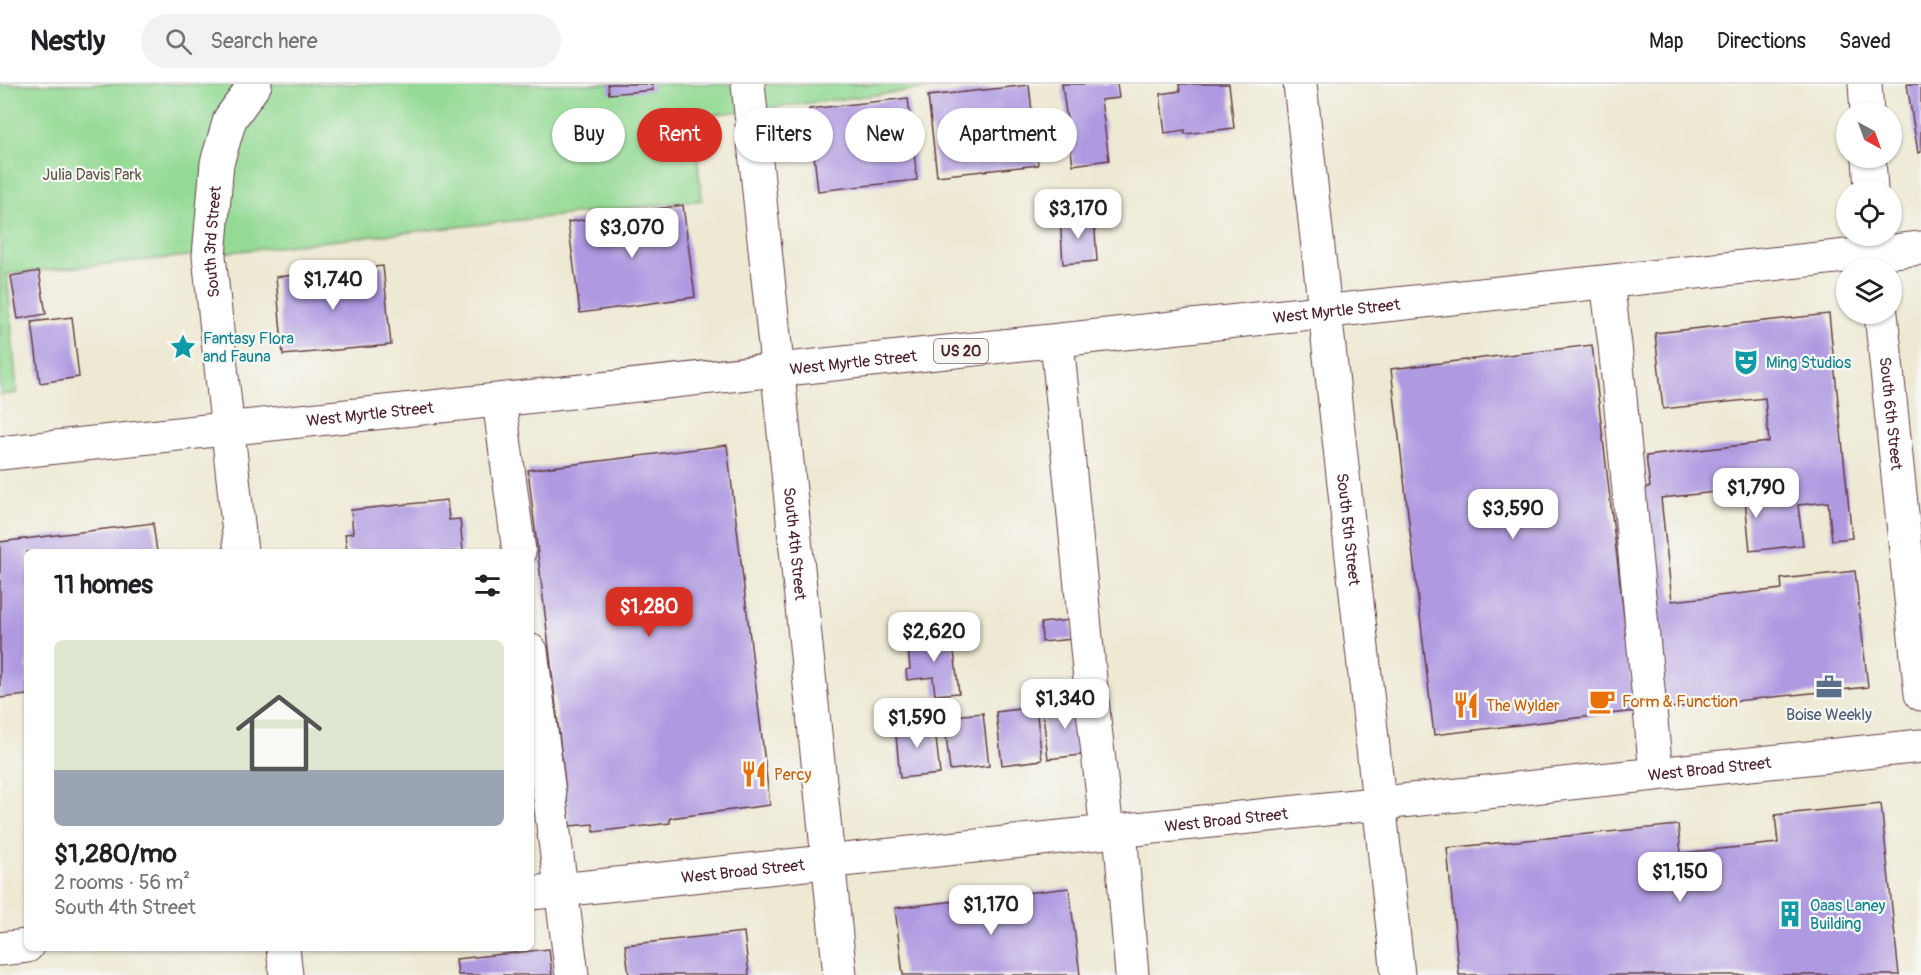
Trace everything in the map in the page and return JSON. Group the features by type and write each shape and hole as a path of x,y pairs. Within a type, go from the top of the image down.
{"street":[{"name":"South 3rd Street","path":"241,549 209,256 217,163 230,119 255,84"},
{"name":"South 5th Street","path":"1300,84 1398,975"},
{"path":"1865,84 1866,102"},
{"name":"South 4th Street","path":"749,98 840,975"},
{"name":"West Myrtle Street","path":"0,453 1921,248"},
{"path":"1607,282 1656,774"},
{"name":"South 6th Street","path":"1882,324 1921,694"},
{"path":"1057,341 1093,710 1113,831 1132,975"},
{"path":"499,400 519,549"},
{"path":"534,699 546,891 572,975"},
{"name":"West Broad Street","path":"546,891 1921,746"},
{"path":"0,949 24,946"},
{"path":"283,951 286,975"}],"green space":[{"name":"Julia Davis Park","path":"0,84 966,84 767,108 734,108 734,112 722,113 722,108 637,108 637,162 698,162 702,200 7,274 17,393 0,395"}],"building":[{"path":"608,84 652,84 653,90 609,94"},
{"path":"1062,84 1117,84 1119,98 1101,100 1109,160 1073,165 1073,162 1077,162 1077,108 1065,108"},
{"path":"1179,84 1229,84 1234,128 1185,134 1185,130 1165,133 1160,94 1180,91"},
{"path":"1907,84 1921,84 1921,152 1918,153"},
{"path":"1029,85 1032,108 937,108 937,162 1038,162 1038,165 937,176 928,96"},
{"path":"908,98 909,108 845,108 845,162 915,162 917,180 818,191 815,162 833,162 833,108 818,108"},
{"path":"683,205 695,297 580,313 568,222"},
{"path":"1094,216 1097,261 1063,264 1060,218"},
{"path":"383,266 391,345 283,355 276,277"},
{"path":"39,271 46,314 18,319 11,276"},
{"path":"1829,314 1852,538 1832,540 1828,502 1798,505 1803,545 1750,551 1744,489 1661,498 1672,601 1782,589 1781,579 1855,571 1868,687 1661,709 1638,488 1650,487 1646,456 1769,442 1765,398 1663,409 1655,333"},
{"path":"72,317 79,377 40,383 32,322"},
{"path":"1592,345 1635,711 1434,735 1391,369"},
{"path":"727,445 770,805 670,818 670,823 594,832 593,824 570,826 528,470"},
{"path":"447,500 449,520 460,519 463,549 347,549 345,534 353,533 351,510"},
{"path":"153,523 157,549 24,549 24,695 0,698 0,542"},
{"path":"1071,620 1073,639 1042,642 1041,623"},
{"path":"952,635 959,693 935,695 933,677 907,680 906,670 910,669 908,647 911,647 910,640"},
{"path":"1082,701 1088,754 1048,759 1042,705"},
{"path":"1036,707 1042,760 1002,765 996,712"},
{"path":"983,713 989,766 950,770 944,717"},
{"path":"934,720 940,774 900,778 895,725"},
{"path":"1881,804 1899,975 1459,975 1447,848 1678,825 1681,853 1778,843 1775,815"},
{"path":"1069,888 1080,975 903,975 895,908"},
{"path":"744,932 749,975 629,975 625,945"},
{"path":"549,949 552,975 458,975 456,959"}],"place":[{"name":"Fantasy Flora and Fauna","path":"183,347"},
{"name":"Ming Studios","path":"1746,362"},
{"name":"Boise Weekly","path":"1829,687"},
{"name":"Form & Function","path":"1602,701"},
{"name":"The Wylder","path":"1466,705"},
{"name":"Percy","path":"754,774"},
{"name":"Oaas Laney Building","path":"1790,914"}]}
